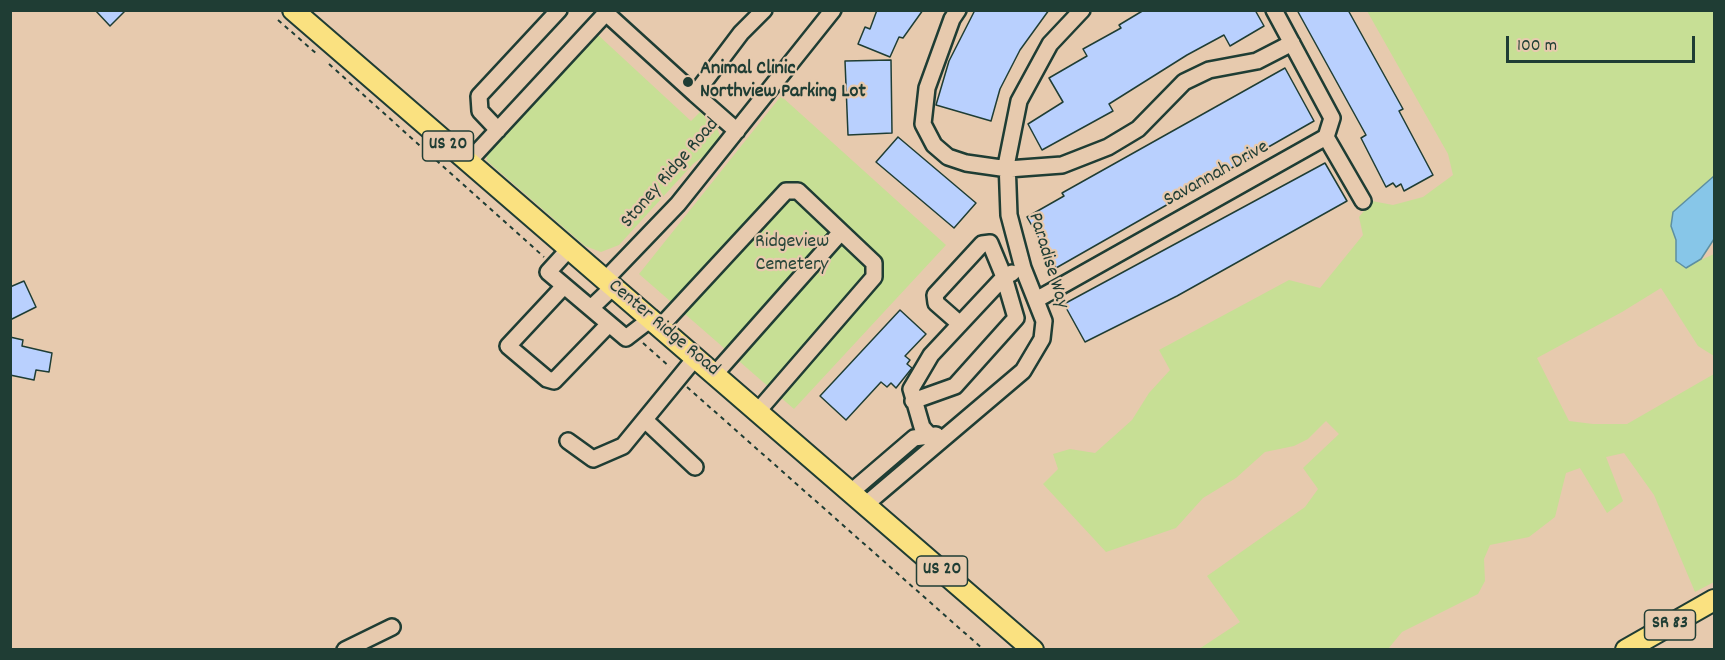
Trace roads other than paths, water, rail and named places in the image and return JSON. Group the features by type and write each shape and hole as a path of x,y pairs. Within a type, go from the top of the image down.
{"main road":[{"name":"Center Ridge Road","path":"285,15 468,162 562,256 609,283 656,322 1033,650"},
{"name":"SR 83","path":"1626,650 1714,600"}],"street":[{"path":"498,130 480,111 479,96 559,10"},
{"path":"695,94 741,33 764,10"},
{"path":"958,10 952,19 927,88 923,124 934,146 948,157 966,164 1008,169 1062,165 1108,147 1138,129 1184,82 1209,70 1257,61 1292,43"},
{"name":"Paradise Way","path":"858,498 933,440 951,432 1023,371 1042,339 1044,321 1023,268 1009,215 1008,169 1019,101 1050,44 1083,10"},
{"path":"1274,10 1332,118 1326,137 1363,201"},
{"path":"468,162 605,12 736,132"},
{"name":"Stoney Ridge Road","path":"591,308 609,283 678,204 830,12"},
{"name":"Savannah Drive","path":"1036,300 1326,137"},
{"path":"562,256 548,272 626,338 656,322 786,191 798,191 874,263 874,277 758,411"},
{"path":"715,374 841,232"},
{"path":"913,401 955,386 1014,322 1015,309 993,246 982,243 935,295 936,303 960,324"},
{"path":"933,440 922,427 911,389 928,360 960,324 1004,277 1023,268"},
{"path":"564,286 508,346 551,382 609,324"},
{"path":"568,441 593,459 623,446 696,357"},
{"path":"645,420 695,467"},
{"path":"345,650 392,627"}],"water":[{"path":"1714,176 1714,239 1701,259 1686,268 1676,261 1676,240 1671,226 1673,212"}],"place":[{"name":"Animal Clinic Northview Parking Lot","path":"688,82"}],"park label":[{"name":"Ridgeview Cemetery","path":"792,254"}]}
